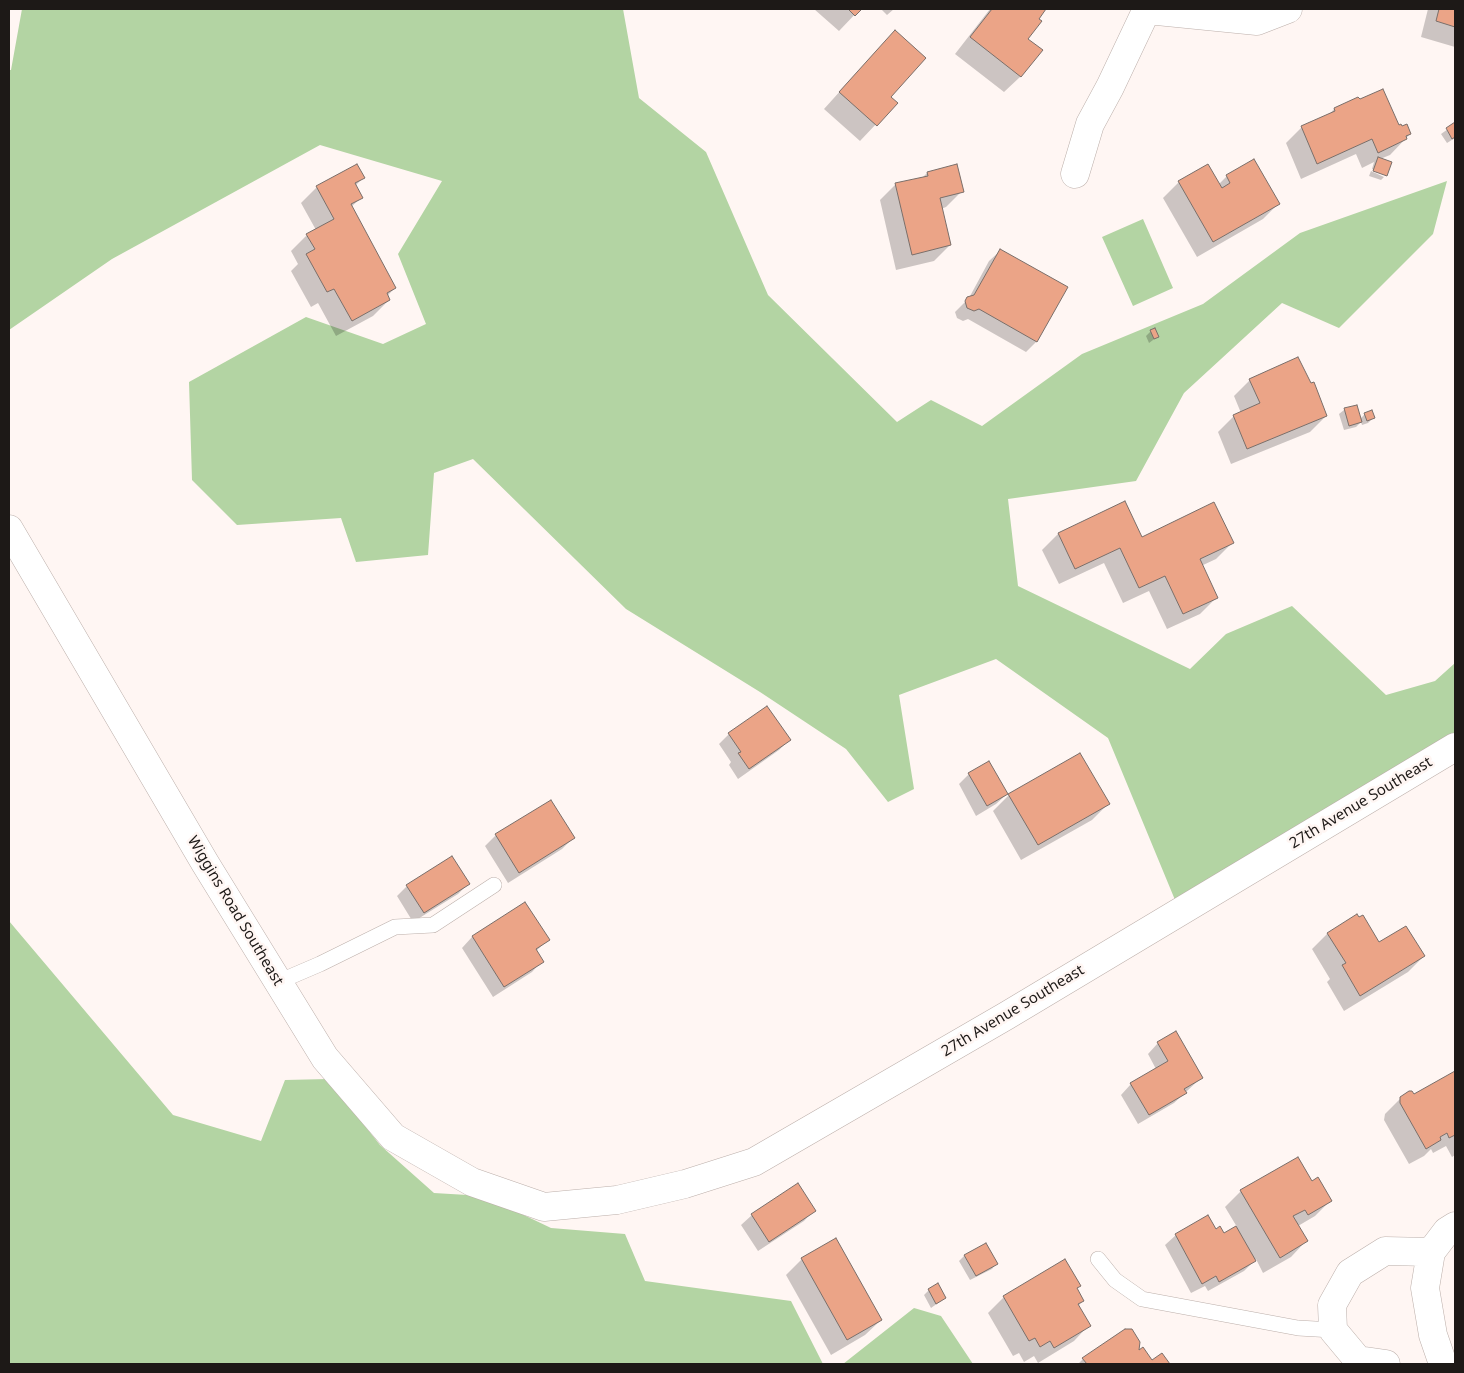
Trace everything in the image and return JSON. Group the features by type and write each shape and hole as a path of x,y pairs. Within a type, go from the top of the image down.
{"street":[{"path":"1075,174 1090,124 1147,9 1256,21 1288,9"},
{"name":"Wiggins Road Southeast","path":"9,529 206,863 326,1058 393,1137 472,1182 544,1207"},
{"name":"27th Avenue Southeast","path":"544,1207 617,1200 685,1184 754,1162 1006,1016 1455,747"},
{"path":"1443,1364 1433,1334 1425,1288 1430,1252 1447,1231 1455,1226"},
{"path":"1386,1364 1358,1360 1333,1330 1332,1305 1350,1273 1386,1251 1430,1252"}],"lane":[{"path":"278,982 320,964 395,927 433,924 494,885"},
{"path":"1098,1259 1115,1280 1142,1299 1298,1328 1333,1330"}],"green space":[{"path":"22,9 623,9 639,98 706,152 768,295 897,422 931,400 982,426 1082,354 1203,304 1300,233 1447,181 1433,234 1339,328 1282,303 1184,393 1136,481 1008,499 1018,586 1190,669 1226,634 1292,606 1386,695 1435,681 1455,663 1455,747 1180,912 1108,738 996,659 899,695 914,789 888,802 846,749 760,692 626,609 473,459 434,473 428,555 356,562 341,518 237,525 192,480 189,382 306,317 383,344 426,324 398,254 442,181 320,145 112,259 9,330 9,70 11,70"},
{"path":"1143,219 1173,288 1133,306 1102,237"},
{"path":"9,921 173,1115 261,1141 285,1080 328,1079 380,1145 434,1193 484,1196 551,1228 625,1234 645,1281 791,1301 823,1364 9,1364"},
{"path":"914,1308 941,1316 973,1364 843,1364"}],"building":[{"path":"848,9 862,9 855,16"},
{"path":"992,9 1046,9 1039,19 1042,21 1028,39 1043,50 1021,77 970,37"},
{"path":"1439,9 1455,9 1455,27 1436,21"},
{"path":"895,30 926,58 891,97 898,103 877,126 839,92"},
{"path":"1383,89 1399,125 1407,124 1411,134 1406,136 1407,139 1378,153 1372,139 1317,164 1301,126 1335,111 1334,108 1358,97 1360,99"},
{"path":"1455,122 1455,137 1452,139 1446,128"},
{"path":"1378,157 1392,162 1387,176 1373,171"},
{"path":"1254,159 1280,204 1213,242 1178,181 1208,164 1222,188 1230,183 1226,175"},
{"path":"357,164 365,178 355,183 363,198 351,204 396,288 387,293 390,300 352,321 334,289 327,292 306,254 315,249 306,234 334,219 316,186"},
{"path":"957,164 964,192 940,198 951,245 912,255 895,183 928,176 927,172"},
{"path":"1000,249 1068,287 1037,342 979,309 974,311 967,308 965,301 967,297 974,295"},
{"path":"1155,328 1159,337 1154,339 1150,330"},
{"path":"1298,357 1311,383 1314,382 1327,416 1247,449 1233,415 1260,403 1249,379"},
{"path":"1357,405 1362,422 1349,426 1344,408"},
{"path":"1372,410 1375,418 1367,421 1364,413"},
{"path":"1125,501 1142,537 1214,502 1234,543 1200,559 1218,598 1183,614 1165,576 1139,588 1120,548 1075,569 1058,533"},
{"path":"767,706 791,740 749,769 738,753 741,752 728,733"},
{"path":"1080,753 1110,804 1038,845 1008,794"},
{"path":"989,761 1008,794 987,806 968,773"},
{"path":"551,800 575,838 519,873 495,834"},
{"path":"452,856 470,884 424,913 406,885"},
{"path":"525,902 550,940 536,949 544,962 504,987 472,936"},
{"path":"1357,914 1359,917 1363,915 1379,942 1406,926 1425,956 1360,996 1342,965 1346,963 1327,933"},
{"path":"1176,1031 1203,1078 1184,1089 1187,1093 1149,1115 1130,1083 1168,1061 1157,1042"},
{"path":"1455,1071 1455,1135 1449,1138 1447,1133 1440,1137 1441,1140 1426,1149 1400,1103 1400,1097 1409,1091 1412,1091 1414,1094"},
{"path":"1298,1157 1312,1181 1318,1177 1332,1201 1308,1215 1305,1210 1293,1216 1308,1241 1280,1258 1240,1190"},
{"path":"798,1183 816,1211 769,1242 751,1214"},
{"path":"1208,1215 1216,1229 1220,1226 1224,1233 1236,1226 1256,1261 1219,1282 1216,1276 1202,1284 1175,1234"},
{"path":"836,1238 882,1320 847,1340 801,1258"},
{"path":"986,1243 998,1264 976,1276 964,1255"},
{"path":"1065,1259 1081,1286 1077,1288 1084,1301 1078,1304 1091,1326 1054,1348 1050,1341 1040,1347 1035,1338 1029,1341 1003,1296"},
{"path":"938,1283 946,1298 936,1304 928,1289"},
{"path":"1125,1329 1132,1329 1140,1342 1139,1350 1143,1347 1152,1360 1162,1353 1170,1364 1087,1364 1082,1358"}]}
